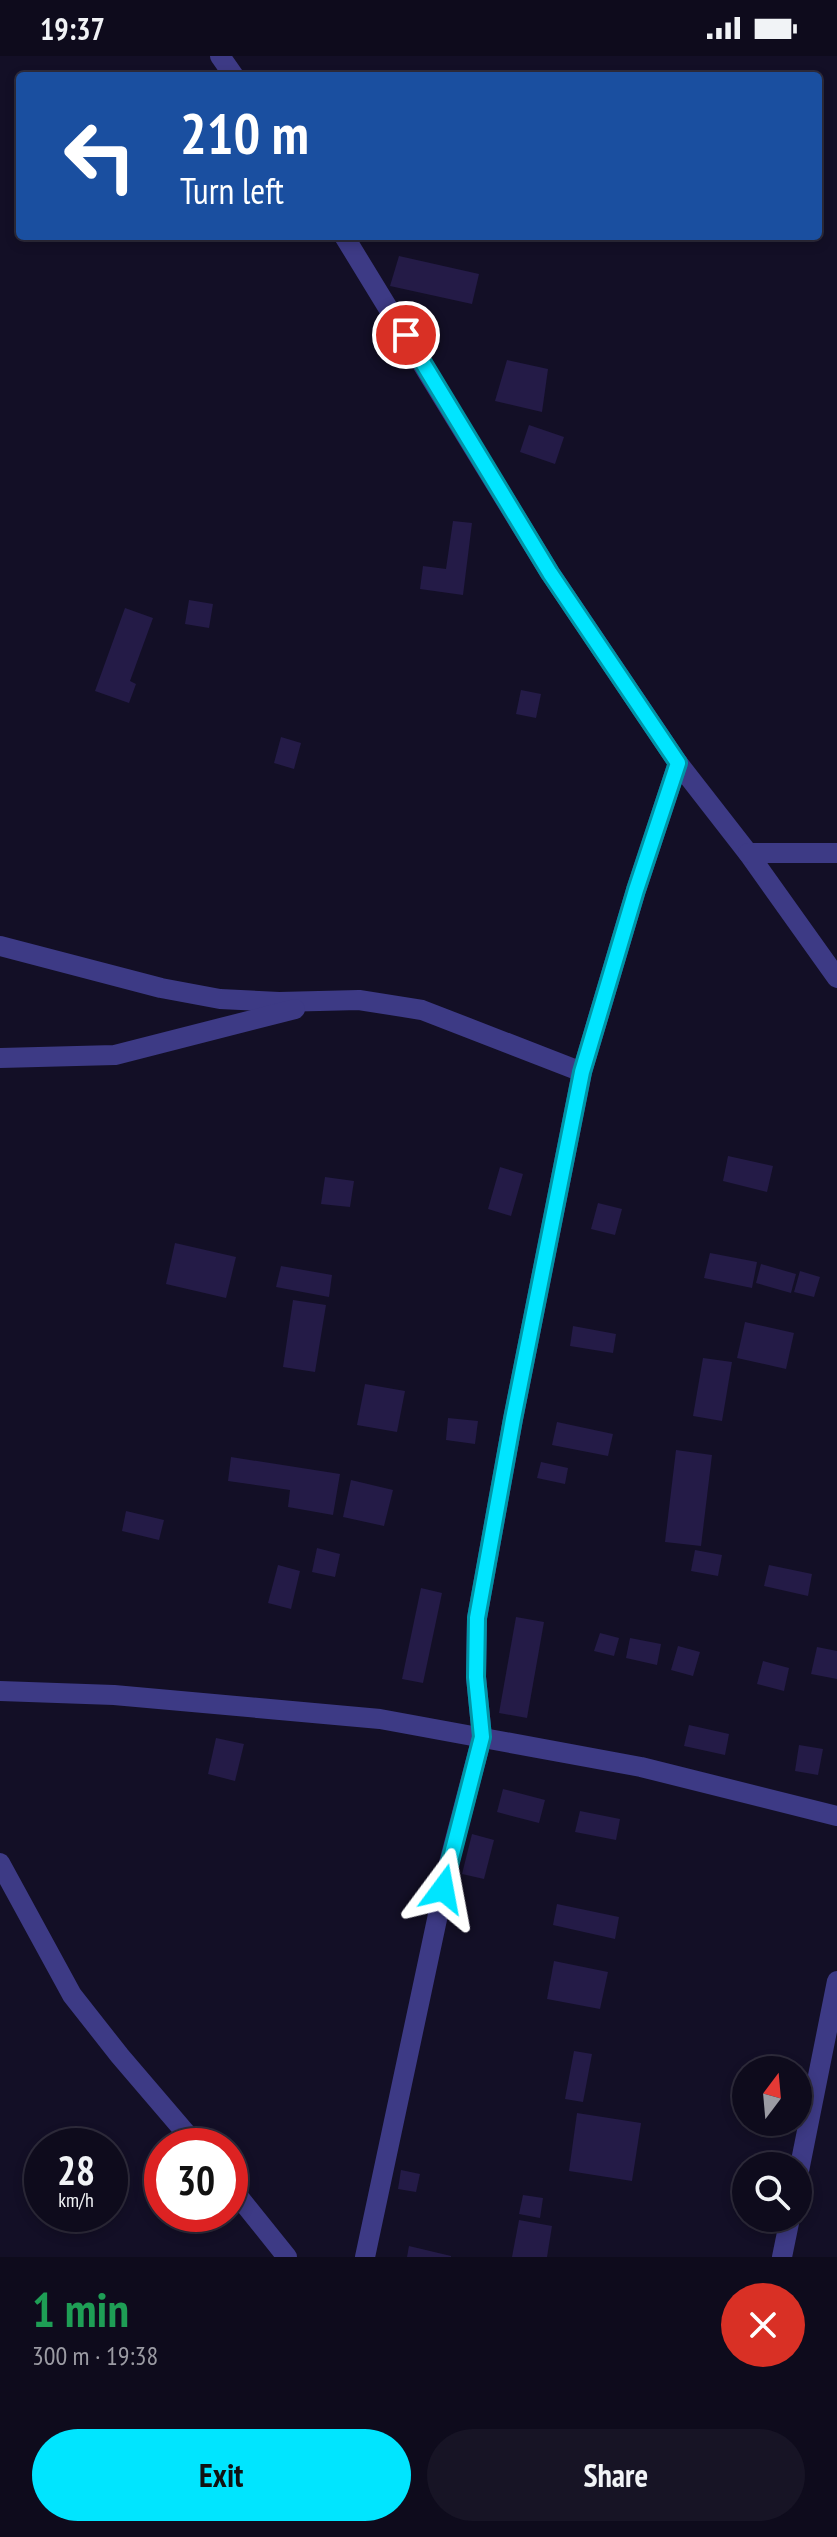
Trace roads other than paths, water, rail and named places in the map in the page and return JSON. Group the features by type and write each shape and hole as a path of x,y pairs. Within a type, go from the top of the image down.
{"street":[{"path":"346,240 550,573 678,763 748,853 837,978"},
{"path":"365,2257 449,1863 482,1737 476,1677 477,1618 582,1072 636,890 678,763"},
{"path":"748,853 837,853"},
{"path":"0,946 161,988 220,999 359,1000 422,1010 582,1072"},
{"path":"0,1058 115,1055 326,1001"},
{"path":"0,1691 114,1695 380,1719 641,1767 837,1816"},
{"path":"0,1863 72,1995 182,2128"},
{"path":"803,2152 837,1981"},
{"path":"248,2208 287,2257"},
{"path":"782,2257 787,2232"}]}
